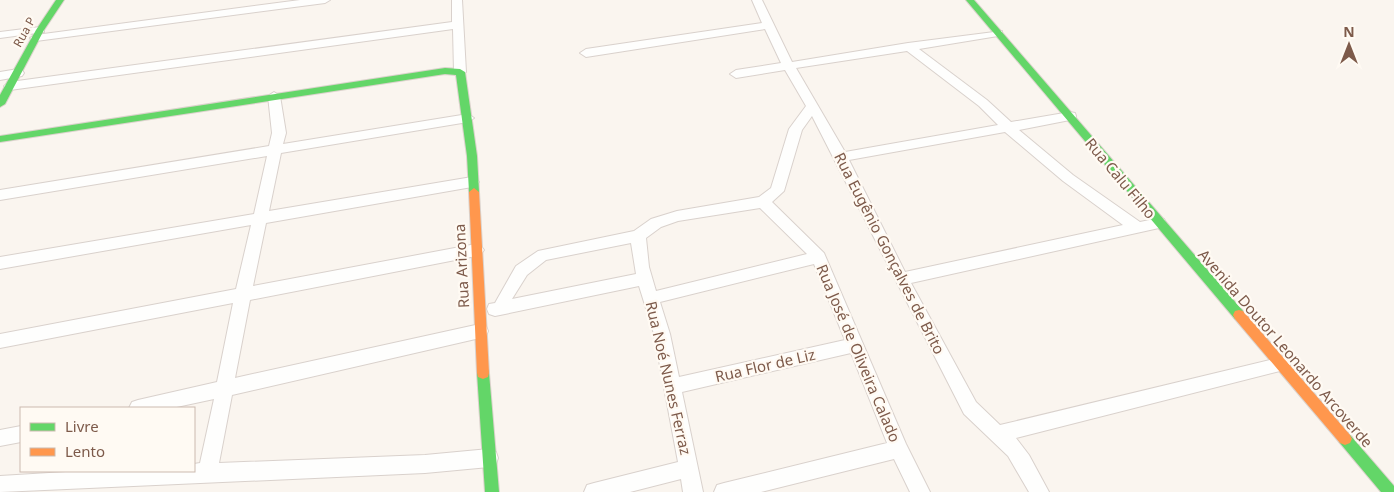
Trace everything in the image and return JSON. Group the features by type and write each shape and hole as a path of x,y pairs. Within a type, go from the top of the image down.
{"street":[{"name":"Rua P","path":"0,104 38,34 60,0"},
{"path":"0,35 38,34 325,0"},
{"path":"0,139 274,96 428,74 460,72 458,0"},
{"name":"Rua Eugênio Gonçalves de Brito","path":"757,0 788,65 841,157 901,278 970,408 982,423 1012,447 1040,492"},
{"name":"Rua Calu Filho","path":"901,278 1159,223 970,0"},
{"path":"10,86 458,25"},
{"path":"586,53 769,25"},
{"path":"736,74 998,33"},
{"path":"908,46 983,103 1028,146 1068,178 1138,228"},
{"name":"Rua Arizona","path":"460,72 472,156 480,332 492,492"},
{"path":"0,76 18,73"},
{"path":"208,472 243,295 279,133 274,96"},
{"path":"500,308 518,275 530,260 573,247 638,236 656,224 677,216 767,200 777,191 796,129 812,108"},
{"path":"841,157 1070,116"},
{"path":"0,196 468,118"},
{"path":"0,263 472,182"},
{"name":"Rua José de Oliveira Calado","path":"767,200 819,257 899,449 920,492"},
{"name":"Avenida Doutor Leonardo Arcoverde","path":"1159,223 1390,492"},
{"name":"Rua Noé Nunes Ferraz","path":"638,236 644,279 652,298 673,386 694,492"},
{"path":"0,341 476,250"},
{"path":"652,298 819,257"},
{"path":"479,312 644,279"},
{"path":"143,407 480,332"},
{"name":"Rua Flor de Liz","path":"673,386 856,345"},
{"path":"998,434 1282,364"},
{"path":"0,438 20,434"},
{"path":"724,492 899,449"},
{"path":"0,485 208,472 425,464 489,458"},
{"path":"594,492 689,468"}],"traffic: fast":[{"path":"0,104 40,30 60,0"},
{"path":"970,0 1239,315"},
{"path":"0,139 445,71 460,72 472,156 474,192"},
{"path":"483,373 492,492"},
{"path":"1345,439 1390,492"}],"traffic: slow":[{"path":"474,192 483,373"},
{"path":"1239,315 1345,439"}]}
